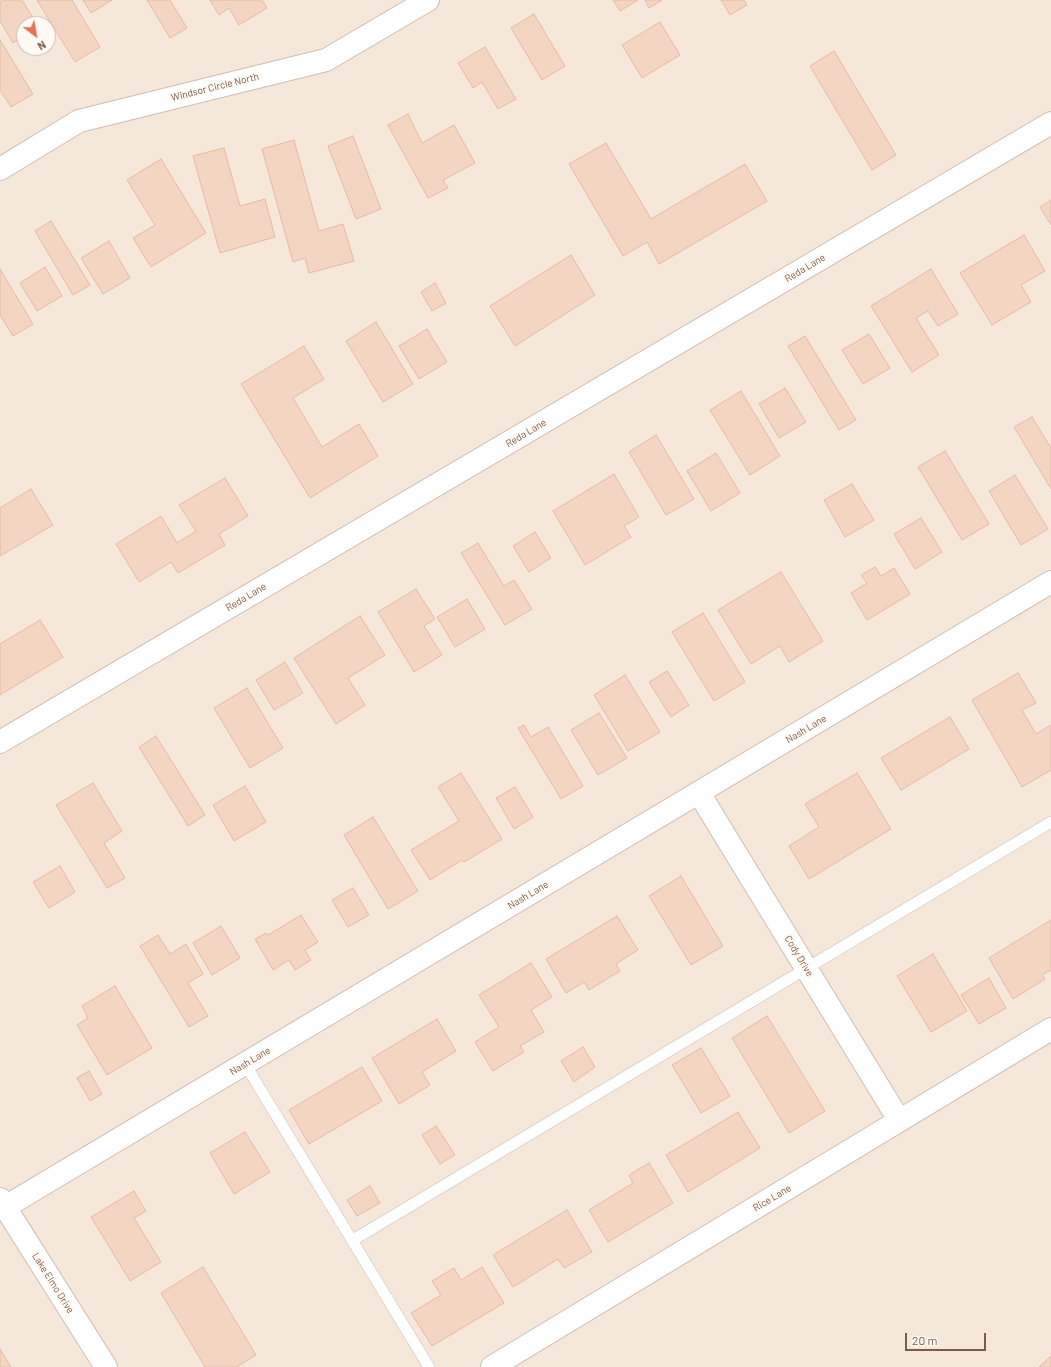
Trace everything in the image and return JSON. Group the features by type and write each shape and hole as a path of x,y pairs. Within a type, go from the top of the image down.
{"street":[{"name":"Windsor Circle North","path":"0,169 79,121 326,60 428,0"},
{"name":"Reda Lane","path":"0,742 1051,123"},
{"name":"Nash Lane","path":"3,1203 245,1064 1051,582"},
{"name":"Cody Drive","path":"699,793 899,1120"},
{"name":"Rice Lane","path":"492,1367 1051,1029"},
{"name":"Lake Elmo Drive","path":"3,1203 106,1367"}],"lane":[{"path":"353,1240 1051,822"},
{"path":"245,1064 429,1367"}],"shaded area":[{"path":"0,0 1051,0 1051,1367 0,1367"}],"building":[{"path":"3,0 22,0 32,16 16,16 16,41 13,43 0,21 0,2"},
{"path":"37,0 72,0 100,47 75,62 56,31 56,16 47,16"},
{"path":"83,0 112,0 91,13"},
{"path":"147,0 170,0 187,28 170,38"},
{"path":"210,0 262,0 267,8 239,25 229,8 219,15"},
{"path":"613,0 638,0 620,11"},
{"path":"645,0 662,0 649,8"},
{"path":"721,0 744,0 747,5 730,15"},
{"path":"534,14 565,66 542,80 511,28"},
{"path":"660,22 680,55 642,78 622,45"},
{"path":"0,40 33,94 11,107 0,90"},
{"path":"485,47 516,99 498,109 482,82 473,88 458,63"},
{"path":"834,51 896,155 872,170 810,66"},
{"path":"408,114 422,143 454,125 475,163 443,180 448,188 428,198 388,125"},
{"path":"353,136 381,209 356,219 328,146"},
{"path":"294,140 319,231 343,224 354,261 309,273 305,258 293,262 262,149"},
{"path":"606,143 651,219 745,164 767,201 659,264 647,242 623,256 569,164"},
{"path":"224,148 240,206 265,199 275,237 220,253 193,156"},
{"path":"161,159 206,233 151,267 133,238 155,225 127,180"},
{"path":"1051,200 1051,225 1040,207"},
{"path":"51,221 90,285 73,295 35,231"},
{"path":"1024,235 1045,271 1021,285 1031,302 992,325 960,273"},
{"path":"109,241 130,278 103,294 81,258"},
{"path":"571,255 595,295 515,346 490,306"},
{"path":"45,267 62,296 37,311 20,283"},
{"path":"0,269 33,324 13,336 0,315"},
{"path":"931,269 958,314 938,326 928,311 916,318 939,355 912,372 871,306"},
{"path":"435,283 446,303 432,311 421,292"},
{"path":"376,322 413,384 383,402 346,341"},
{"path":"427,329 447,362 419,379 399,346"},
{"path":"869,334 890,368 863,384 842,350"},
{"path":"805,336 856,420 839,430 788,346"},
{"path":"304,346 324,379 293,398 322,447 359,424 378,456 310,498 241,384"},
{"path":"785,388 806,422 779,438 759,404"},
{"path":"741,391 780,456 750,475 710,410"},
{"path":"1032,417 1051,448 1051,489 1014,427"},
{"path":"656,435 694,499 666,515 629,452"},
{"path":"945,451 989,524 962,540 918,467"},
{"path":"716,453 740,493 711,511 687,471"},
{"path":"614,474 639,517 624,526 631,537 585,565 553,511"},
{"path":"1015,475 1048,529 1021,545 989,491"},
{"path":"225,478 248,516 219,534 225,545 178,573 171,562 139,582 116,544 161,516 177,543 196,531 179,505"},
{"path":"852,484 874,520 845,537 824,500"},
{"path":"31,489 53,525 0,556 0,508"},
{"path":"921,518 942,552 915,569 894,534"},
{"path":"535,532 551,558 529,572 513,546"},
{"path":"478,543 504,586 514,580 532,609 505,625 461,553"},
{"path":"875,567 881,576 894,568 910,594 867,620 851,593 867,583 861,575"},
{"path":"781,572 823,641 789,662 780,646 751,664 718,610"},
{"path":"416,589 435,619 424,626 442,655 414,672 378,612"},
{"path":"467,599 485,629 455,647 437,617"},
{"path":"703,613 745,682 714,701 672,632"},
{"path":"360,616 385,655 348,678 365,705 336,724 294,658"},
{"path":"40,620 63,657 0,695 0,644"},
{"path":"285,662 303,693 274,710 256,680"},
{"path":"667,671 689,705 671,717 649,682"},
{"path":"1018,673 1036,703 1022,710 1036,734 1051,725 1051,770 1022,787 972,700"},
{"path":"625,675 660,732 628,751 594,695"},
{"path":"247,688 283,748 250,768 214,708"},
{"path":"599,713 627,758 598,775 571,730"},
{"path":"950,717 969,749 901,790 881,758"},
{"path":"524,725 531,737 548,727 583,786 561,799 518,728"},
{"path":"156,736 205,815 188,826 139,747"},
{"path":"461,773 502,839 464,862 462,860 430,880 411,850 459,821 438,787"},
{"path":"857,773 891,829 809,879 789,846 819,827 805,804"},
{"path":"93,783 122,831 104,843 125,878 107,888 56,805"},
{"path":"245,786 266,822 234,841 213,805"},
{"path":"515,787 533,817 514,829 496,798"},
{"path":"373,817 418,891 388,909 344,835"},
{"path":"60,866 75,892 49,908 33,882"},
{"path":"681,876 723,946 691,965 649,896"},
{"path":"353,888 369,915 348,927 332,900"},
{"path":"301,915 318,942 305,950 311,960 295,970 289,960 273,970 255,939 266,933 268,935"},
{"path":"617,916 638,950 616,964 620,971 589,990 584,982 566,993 546,959"},
{"path":"1051,920 1051,970 1042,975 1045,979 1013,999 989,958"},
{"path":"221,926 240,958 212,975 193,943"},
{"path":"158,935 170,954 186,944 203,974 188,983 208,1016 189,1027 140,946"},
{"path":"933,954 967,1011 931,1032 897,976"},
{"path":"531,963 552,997 531,1010 544,1032 520,1046 524,1052 493,1071 475,1042 499,1027 479,995"},
{"path":"989,978 1006,1008 979,1024 961,995"},
{"path":"115,986 152,1048 107,1075 77,1025 88,1018 82,1006"},
{"path":"767,1016 825,1111 789,1133 732,1038"},
{"path":"437,1019 456,1051 422,1072 430,1085 399,1104 372,1058"},
{"path":"583,1047 595,1067 574,1082 561,1061"},
{"path":"701,1048 730,1096 701,1113 672,1065"},
{"path":"362,1067 382,1101 309,1144 289,1110"},
{"path":"89,1071 102,1094 90,1101 77,1078"},
{"path":"738,1112 760,1148 688,1192 666,1155"},
{"path":"436,1126 455,1155 440,1164 422,1135"},
{"path":"245,1132 270,1172 234,1194 210,1153"},
{"path":"649,1163 673,1203 608,1242 589,1210 633,1183 629,1175"},
{"path":"370,1186 380,1203 357,1216 347,1200"},
{"path":"134,1191 146,1211 134,1218 161,1262 130,1281 91,1217"},
{"path":"567,1210 592,1252 564,1268 558,1259 513,1287 493,1255"},
{"path":"203,1267 256,1355 237,1367 205,1367 161,1293"},
{"path":"482,1267 504,1303 432,1346 411,1313 441,1295 432,1281 454,1268 461,1280"},
{"path":"0,1349 11,1367 0,1367"},
{"path":"1051,1356 1051,1367 1039,1367"}]}
